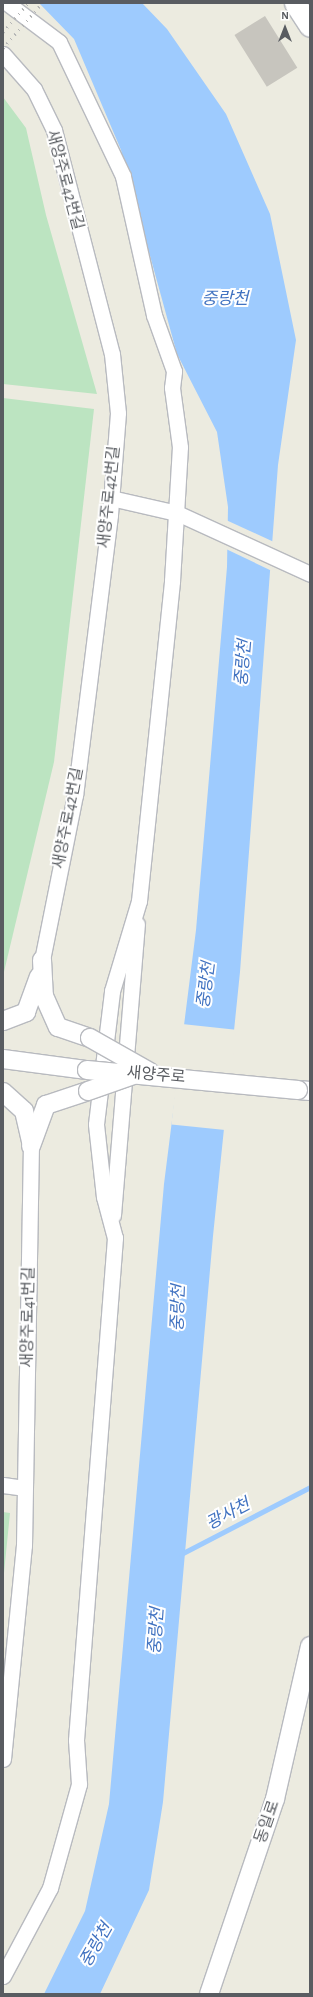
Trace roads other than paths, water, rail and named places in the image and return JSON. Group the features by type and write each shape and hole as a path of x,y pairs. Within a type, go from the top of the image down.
{"main road":[{"path":"295,3 310,26"}],"street":[{"path":"7,3 59,42 123,176 154,315 174,371 172,388 180,447 177,512 139,902 112,1228"},
{"name":"새양주로42번길","path":"3,54 34,89 54,130 112,354 118,413 111,498 75,795 42,960"},
{"path":"111,498 177,512 310,574"},
{"path":"3,1976 50,1888 79,1784 76,1740 115,1238 104,1197 96,1124 112,991 139,902"},
{"path":"3,1021 26,1012 36,992 42,960"},
{"path":"42,960 44,996 58,1027 90,1038 147,1074"},
{"name":"새양주로","path":"3,1059 87,1070 147,1074 308,1091"},
{"path":"32,1146 46,1105 147,1074"},
{"path":"3,1092 24,1111 32,1146"},
{"name":"새양주로41번길","path":"3,1759 24,1545 32,1146"},
{"path":"3,1485 24,1488"},
{"name":"동일로","path":"210,1994 275,1799 310,1646"}],"water":[{"name":"중랑천","path":"39,3 142,3 167,29 226,114 270,214 296,340 278,465 240,972 213,1236 163,1802 149,1890 100,1994 44,1994 85,1911 109,1804 164,1184 196,930 227,567 228,507 217,432 177,354 121,150 74,39"}],"waterway":[{"name":"광사천","path":"181,1554 310,1487"}],"railway":[{"path":"3,32 28,3"},
{"path":"3,48 42,3"}]}
